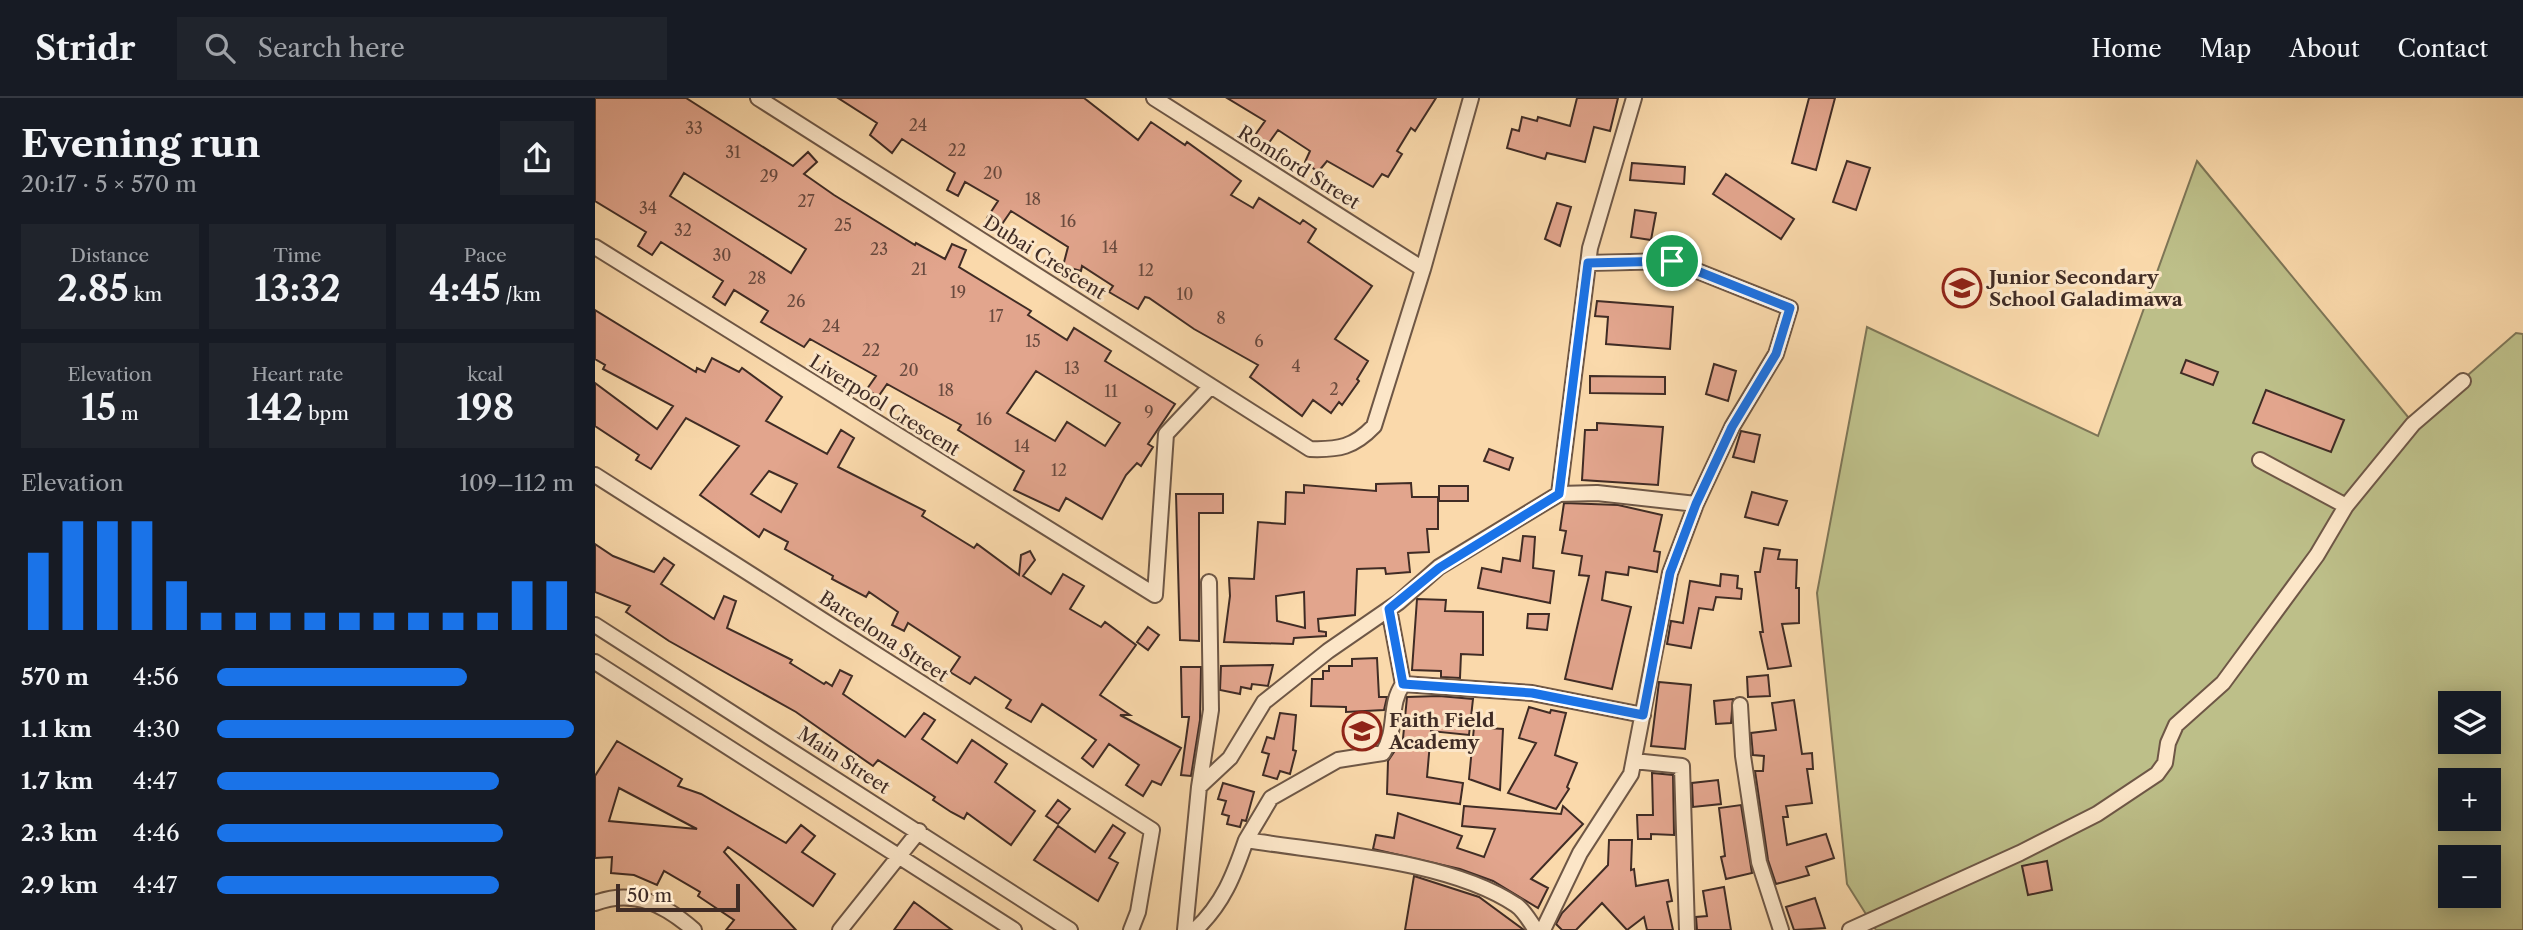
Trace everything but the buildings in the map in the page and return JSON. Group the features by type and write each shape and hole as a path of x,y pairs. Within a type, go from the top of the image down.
{"street":[{"name":"Dubai Crescent","path":"758,98 1311,449 1339,450 1359,442 1374,426 1423,269"},
{"name":"Romford Street","path":"1154,98 1423,269"},
{"path":"1423,269 1471,98"},
{"path":"1559,494 1588,263 1634,98"},
{"name":"Liverpool Crescent","path":"595,247 1155,595 1166,434 1211,386"},
{"path":"1543,930 1580,853 1631,774 1670,573 1696,504 1732,427 1776,354 1790,308 1672,261 1588,263"},
{"path":"1850,930 2020,853 2097,814 2152,779 2165,763 2168,743 2176,725 2223,683 2317,555 2346,506 2413,424 2463,382"},
{"path":"2260,460 2346,506"},
{"name":"Barcelona Street","path":"595,475 1152,830 1138,912 1131,930"},
{"path":"1199,787 1230,758 1264,702 1328,650 1389,609 1439,568 1559,494 1597,494 1696,504"},
{"path":"1185,930 1199,787 1211,710 1209,582"},
{"path":"1195,930 1212,914 1231,883 1246,840 1271,798 1338,760 1383,753 1393,737 1395,696 1403,684 1389,609"},
{"name":"Main Street","path":"595,625 1070,930"},
{"path":"595,662 1014,930"},
{"path":"1403,684 1532,693 1643,715"},
{"path":"1740,705 1743,756 1759,862 1781,930"},
{"path":"1634,761 1682,766 1687,930"},
{"path":"840,930 900,859 919,831"},
{"path":"1246,840 1398,864 1473,882 1519,906 1536,930"},
{"path":"595,903 611,897 640,898 670,909 694,930"}],"green space":[{"path":"2197,161 2413,423 2516,333 2523,334 2523,930 1876,930 1847,884 1817,593 1867,327 2098,436"}],"place":[{"name":"Junior Secondary School Galadimawa","path":"1962,288"},
{"name":"Faith Field Academy","path":"1362,731"}],"route":[{"path":"1672,261 1790,308 1776,354 1732,427 1696,504 1670,573 1643,715 1532,693 1403,684 1389,609 1439,568 1489,534 1559,494 1588,263 1672,261"}]}
